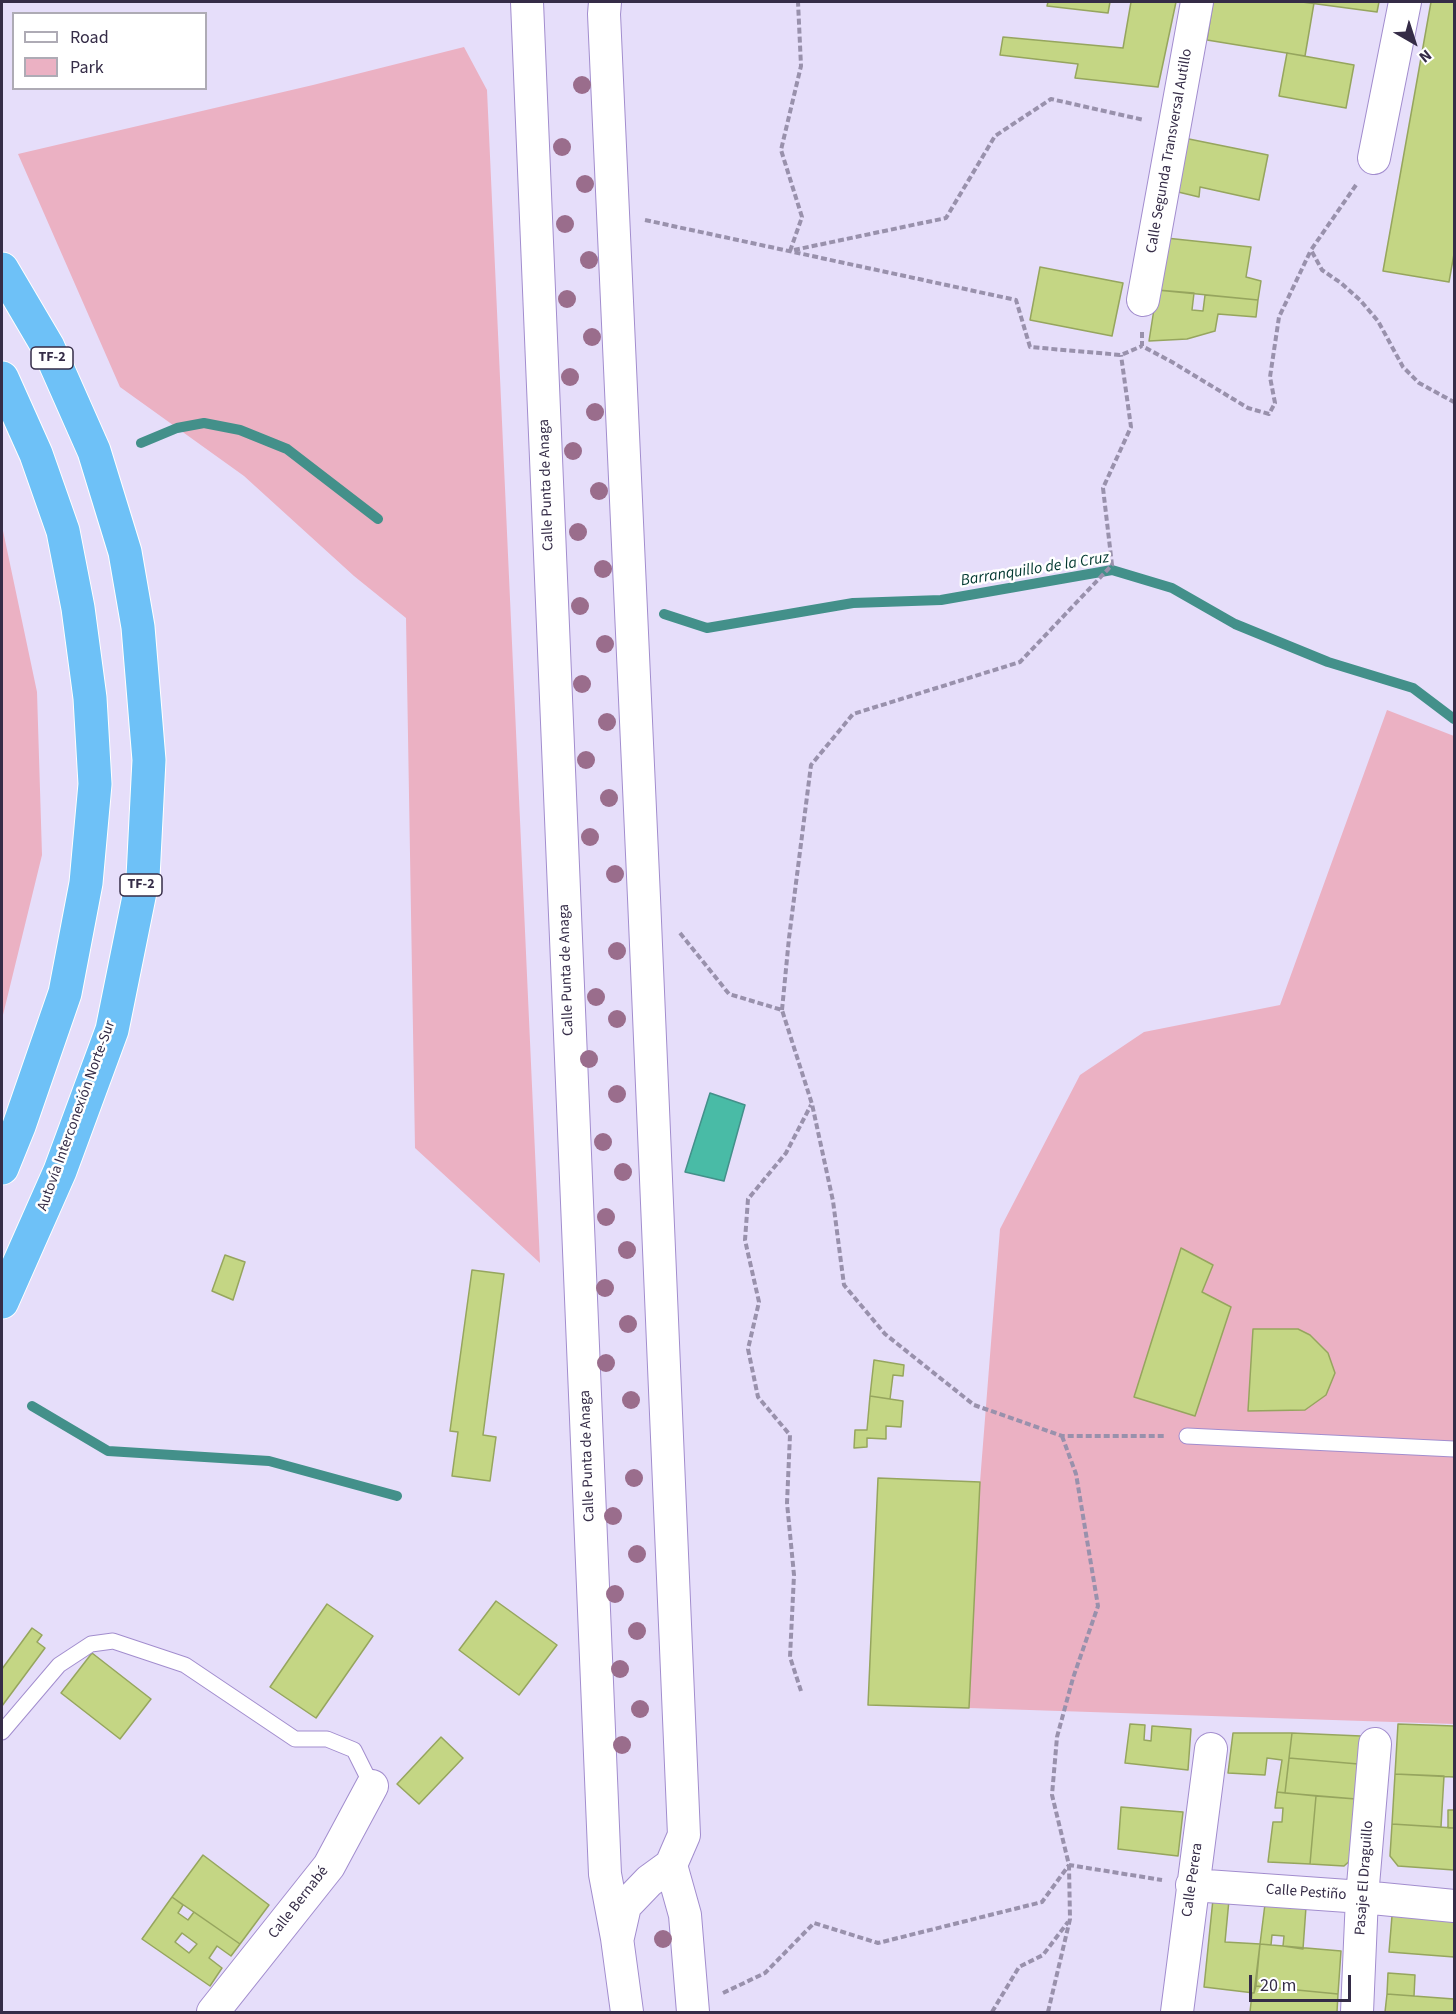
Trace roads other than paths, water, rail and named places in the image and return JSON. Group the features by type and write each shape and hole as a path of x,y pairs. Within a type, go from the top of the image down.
{"highway":[{"name":"Autovía Interconexión Norte-Sur","path":"2,269 48,347 94,451 125,552 138,627 149,760 143,877 112,1030 60,1171 2,1302"},
{"path":"2,378 36,454 63,531 78,608 90,698 95,784 86,883 65,993 2,1168"}],"street":[{"name":"Calle Punta de Anaga","path":"527,2 604,1862 627,2013"},
{"name":"Calle Punta de Anaga","path":"605,2 684,1835 671,1865 649,1881 625,1906 617,1938"},
{"name":"Calle Segunda Transversal Autillo","path":"1143,300 1197,2"},
{"path":"1374,158 1405,2"},
{"name":"Pasaje El Draguillo","path":"1357,2013 1362,1897 1375,1744"},
{"name":"Calle Perera","path":"1177,2013 1211,1749"},
{"name":"Calle Bernabé","path":"213,2013 329,1866 372,1786"},
{"path":"671,1865 686,1915 693,2010"},
{"name":"Calle Pestiño","path":"1192,1886 1362,1897 1455,1906"}],"lane":[{"path":"1187,1436 1455,1449"},
{"path":"2,1732 59,1665 91,1644 113,1641 185,1665 295,1739 327,1739 354,1750 372,1786"}],"waterway":[{"name":"Barranquillo de la Cruz","path":"141,443 177,428 204,423 240,430 287,449 378,519"},
{"name":"Barranquillo de la Cruz","path":"664,614 707,628 853,603 941,600 1112,570 1172,588 1235,624 1328,662 1413,688 1454,719"},
{"path":"32,1406 108,1451 269,1461 397,1496"}]}
